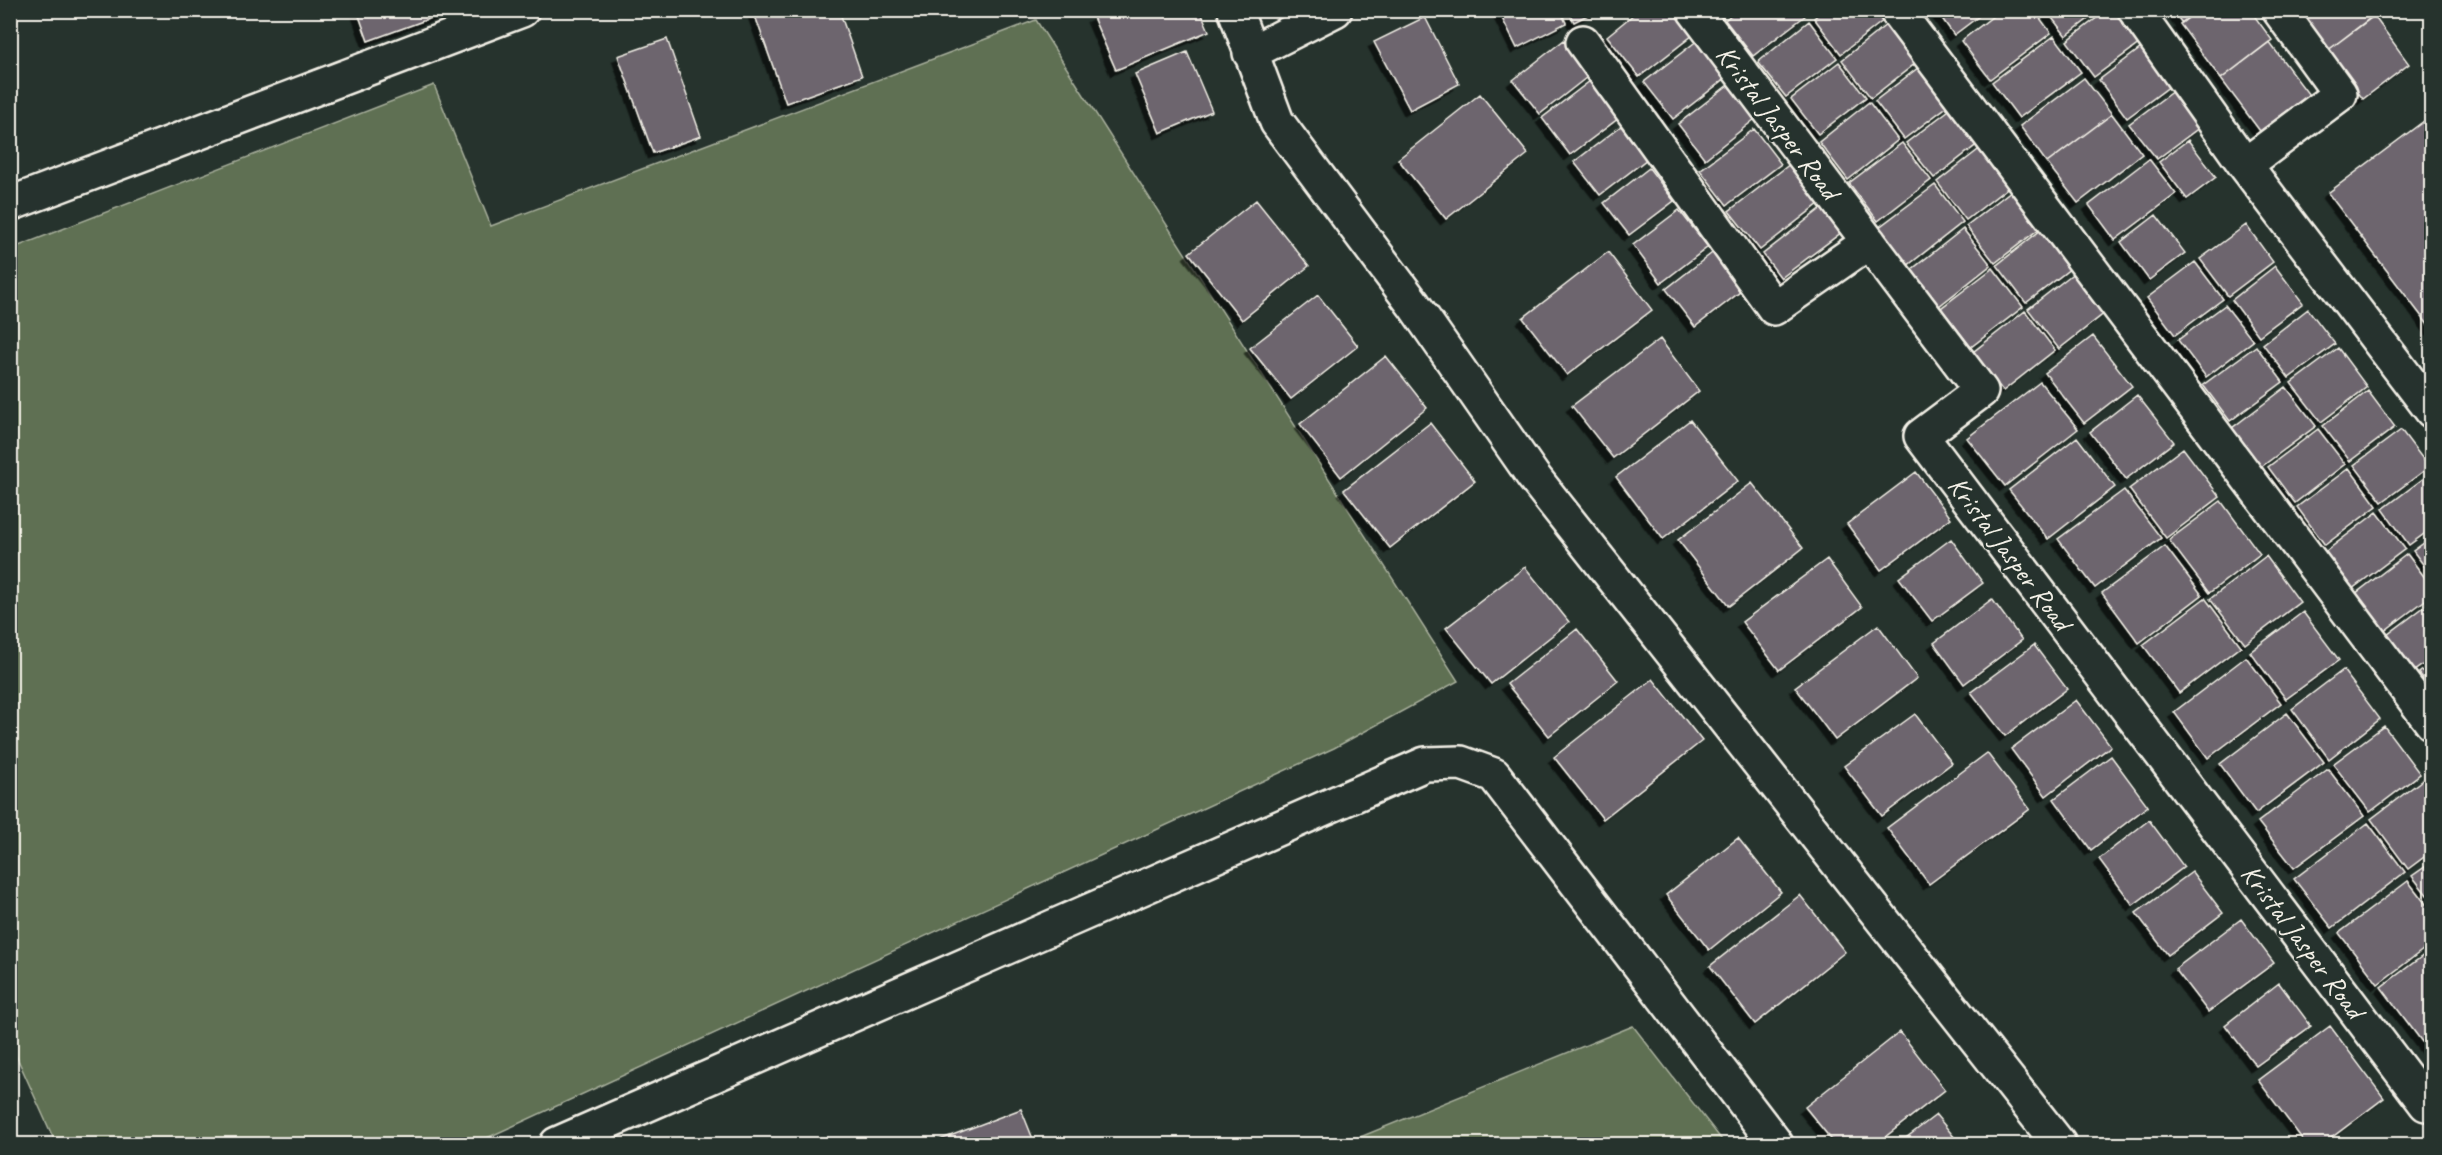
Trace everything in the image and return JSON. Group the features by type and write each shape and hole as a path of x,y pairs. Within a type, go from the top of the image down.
{"street":[{"path":"10,204 522,10"},
{"path":"1235,10 1277,122 1414,305 1533,476 2060,1144"},
{"path":"1250,53 1335,10"},
{"name":"Kristal Jasper Road","path":"1694,10 1981,391 1921,436 2426,1104 2432,1100"},
{"path":"1896,10 2432,723"},
{"path":"2135,10 2245,165 2432,411"},
{"path":"2245,165 2340,94 2279,10"},
{"path":"1583,42 1774,308 1869,242"},
{"path":"557,1144 1425,764 1461,763 1494,775 1776,1144"}],"green space":[{"path":"1036,20 1458,681 1334,748 474,1144 56,1144 10,1042 11,249 434,85 491,226"},
{"path":"1633,1026 1725,1144 1343,1144"}],"building":[{"path":"357,10 453,10 368,41"},
{"path":"753,10 839,10 862,76 786,103"},
{"path":"1108,10 1200,10 1209,31 1116,70 1093,17"},
{"path":"1498,10 1560,10 1566,23 1517,48"},
{"path":"1568,10 1597,10 1574,22"},
{"path":"1639,10 1674,10 1693,35 1639,77 1607,36"},
{"path":"1737,10 1800,10 1805,16 1753,56 1725,20"},
{"path":"1823,10 1884,10 1889,16 1841,54 1814,18"},
{"path":"1936,10 1987,10 1954,35"},
{"path":"2001,10 2034,10 2051,33 1990,79 1961,41"},
{"path":"2046,10 2100,10 2066,36"},
{"path":"2107,10 2115,10 2140,43 2094,77 2067,41"},
{"path":"2172,10 2198,10 2182,23"},
{"path":"2198,10 2250,10 2272,40 2221,79 2180,24"},
{"path":"2297,10 2371,10 2374,15 2327,51"},
{"path":"2374,16 2409,64 2363,99 2327,51"},
{"path":"1425,17 1459,84 1410,110 1374,42"},
{"path":"1809,21 1837,58 1786,97 1758,62"},
{"path":"1891,21 1921,59 1871,98 1842,60"},
{"path":"2054,36 2081,72 2019,118 1992,82"},
{"path":"667,39 701,136 653,153 618,56"},
{"path":"1564,40 1591,74 1540,114 1513,80"},
{"path":"1698,40 1727,77 1673,119 1644,82"},
{"path":"2269,42 2309,95 2260,131 2221,79"},
{"path":"2141,48 2170,86 2127,118 2099,80"},
{"path":"1187,52 1212,111 1160,133 1135,74"},
{"path":"1839,62 1866,97 1818,134 1791,99"},
{"path":"1923,64 1953,102 1904,139 1875,101"},
{"path":"2084,78 2112,114 2047,163 2020,126"},
{"path":"1590,81 1619,118 1570,155 1542,118"},
{"path":"1728,85 1755,119 1705,159 1678,124"},
{"path":"2173,91 2200,127 2157,159 2129,124"},
{"path":"1480,94 1528,154 1446,219 1398,159"},
{"path":"1869,102 1898,140 1848,180 1819,142"},
{"path":"1957,104 1984,139 1934,178 1906,143"},
{"path":"2112,114 2142,154 2078,203 2047,163"},
{"path":"2432,115 2432,330 2328,193"},
{"path":"1621,126 1647,159 1600,195 1574,162"},
{"path":"1754,129 1781,164 1727,205 1700,170"},
{"path":"2188,140 2216,177 2187,199 2159,162"},
{"path":"1902,143 1931,180 1878,221 1849,183"},
{"path":"1982,147 2011,185 1966,220 1937,182"},
{"path":"2149,159 2176,194 2115,240 2089,205"},
{"path":"1790,164 1820,203 1760,250 1729,211"},
{"path":"1649,168 1674,201 1629,235 1604,203"},
{"path":"1935,185 1963,222 1907,266 1878,228"},
{"path":"2016,187 2045,224 1995,263 1966,226"},
{"path":"1256,200 1309,266 1242,320 1189,253"},
{"path":"1823,207 1842,232 1781,278 1763,254"},
{"path":"1679,210 1708,247 1661,283 1633,245"},
{"path":"2156,215 2185,253 2149,280 2121,242"},
{"path":"2246,225 2273,262 2228,296 2200,259"},
{"path":"1963,229 1991,265 1939,306 1911,270"},
{"path":"2041,230 2071,268 2026,303 1997,265"},
{"path":"1716,250 1745,288 1695,327 1666,289"},
{"path":"1608,252 1652,310 1567,375 1523,318"},
{"path":"2195,262 2223,299 2175,335 2147,298"},
{"path":"2275,266 2303,303 2259,336 2232,300"},
{"path":"1993,268 2023,307 1971,347 1941,308"},
{"path":"2075,272 2106,312 2059,349 2028,309"},
{"path":"1318,295 1358,346 1291,399 1250,348"},
{"path":"2225,305 2253,341 2206,377 2178,340"},
{"path":"2308,309 2335,344 2289,378 2263,344"},
{"path":"2025,311 2055,350 2003,391 1973,352"},
{"path":"2093,336 2132,386 2084,423 2045,373"},
{"path":"1660,339 1699,391 1613,458 1572,406"},
{"path":"2256,346 2283,382 2230,421 2203,385"},
{"path":"2338,348 2367,387 2321,422 2291,383"},
{"path":"1386,356 1427,408 1341,477 1300,424"},
{"path":"2040,382 2078,429 2005,486 1967,438"},
{"path":"2286,387 2316,426 2261,467 2232,428"},
{"path":"2368,391 2395,427 2350,461 2323,426"},
{"path":"2137,395 2174,442 2126,479 2090,432"},
{"path":"1690,420 1738,481 1663,539 1616,477"},
{"path":"1430,423 1475,481 1390,548 1344,490"},
{"path":"2318,429 2345,464 2295,503 2268,467"},
{"path":"2401,430 2429,467 2382,502 2354,465"},
{"path":"2077,437 2115,487 2048,539 2009,490"},
{"path":"2183,448 2220,497 2166,538 2129,489"},
{"path":"2349,468 2377,506 2325,545 2297,507"},
{"path":"1916,472 1951,518 1881,570 1847,524"},
{"path":"2432,472 2432,528 2409,545 2383,509"},
{"path":"1752,483 1803,548 1729,606 1678,540"},
{"path":"2124,490 2161,538 2095,588 2058,539"},
{"path":"2221,501 2260,554 2209,593 2169,540"},
{"path":"2377,512 2405,549 2352,589 2325,552"},
{"path":"2432,537 2432,576 2413,551"},
{"path":"1951,539 1983,583 1932,621 1899,578"},
{"path":"2165,546 2202,595 2139,643 2102,593"},
{"path":"2407,554 2432,587 2432,595 2383,632 2355,594"},
{"path":"2266,556 2300,602 2245,644 2210,599"},
{"path":"1827,559 1862,607 1779,670 1742,622"},
{"path":"1525,567 1569,622 1491,684 1446,628"},
{"path":"2205,598 2241,646 2179,693 2143,645"},
{"path":"1992,599 2022,640 1964,684 1934,643"},
{"path":"2432,601 2432,658 2414,671 2387,635"},
{"path":"2303,612 2339,660 2286,699 2250,652"},
{"path":"1878,625 1917,678 1835,740 1795,687"},
{"path":"1577,629 1618,681 1549,736 1507,684"},
{"path":"2034,645 2067,689 2005,736 1971,692"},
{"path":"2246,657 2281,703 2208,758 2174,712"},
{"path":"2432,663 2432,690 2419,673"},
{"path":"2343,670 2380,719 2329,759 2292,709"},
{"path":"1653,679 1702,741 1603,819 1554,757"},
{"path":"2076,700 2111,746 2046,796 2011,749"},
{"path":"2287,713 2324,762 2256,813 2220,764"},
{"path":"1915,714 1952,763 1882,816 1844,766"},
{"path":"2384,726 2420,774 2370,812 2333,764"},
{"path":"1987,753 2030,809 1929,884 1887,828"},
{"path":"2111,756 2148,806 2091,850 2054,799"},
{"path":"2328,769 2364,816 2294,868 2258,822"},
{"path":"2425,778 2432,787 2432,851 2408,869 2371,819"},
{"path":"2149,820 2184,867 2133,905 2099,859"},
{"path":"2368,823 2405,872 2332,928 2294,879"},
{"path":"1738,838 1781,892 1709,950 1666,895"},
{"path":"2432,862 2432,901 2412,876"},
{"path":"2192,872 2223,913 2168,955 2136,913"},
{"path":"2408,881 2432,912 2432,943 2378,984 2339,933"},
{"path":"1800,895 1845,952 1755,1024 1710,966"},
{"path":"2241,919 2274,963 2208,1012 2175,969"},
{"path":"2432,949 2432,1055 2381,987"},
{"path":"2279,983 2311,1026 2256,1066 2225,1025"},
{"path":"2330,1026 2384,1098 2323,1144 2306,1144 2258,1080"},
{"path":"1900,1032 1945,1090 1876,1144 1835,1144 1805,1107"},
{"path":"1021,1109 1035,1144 929,1144"},
{"path":"1936,1115 1960,1144 1898,1144"}]}
